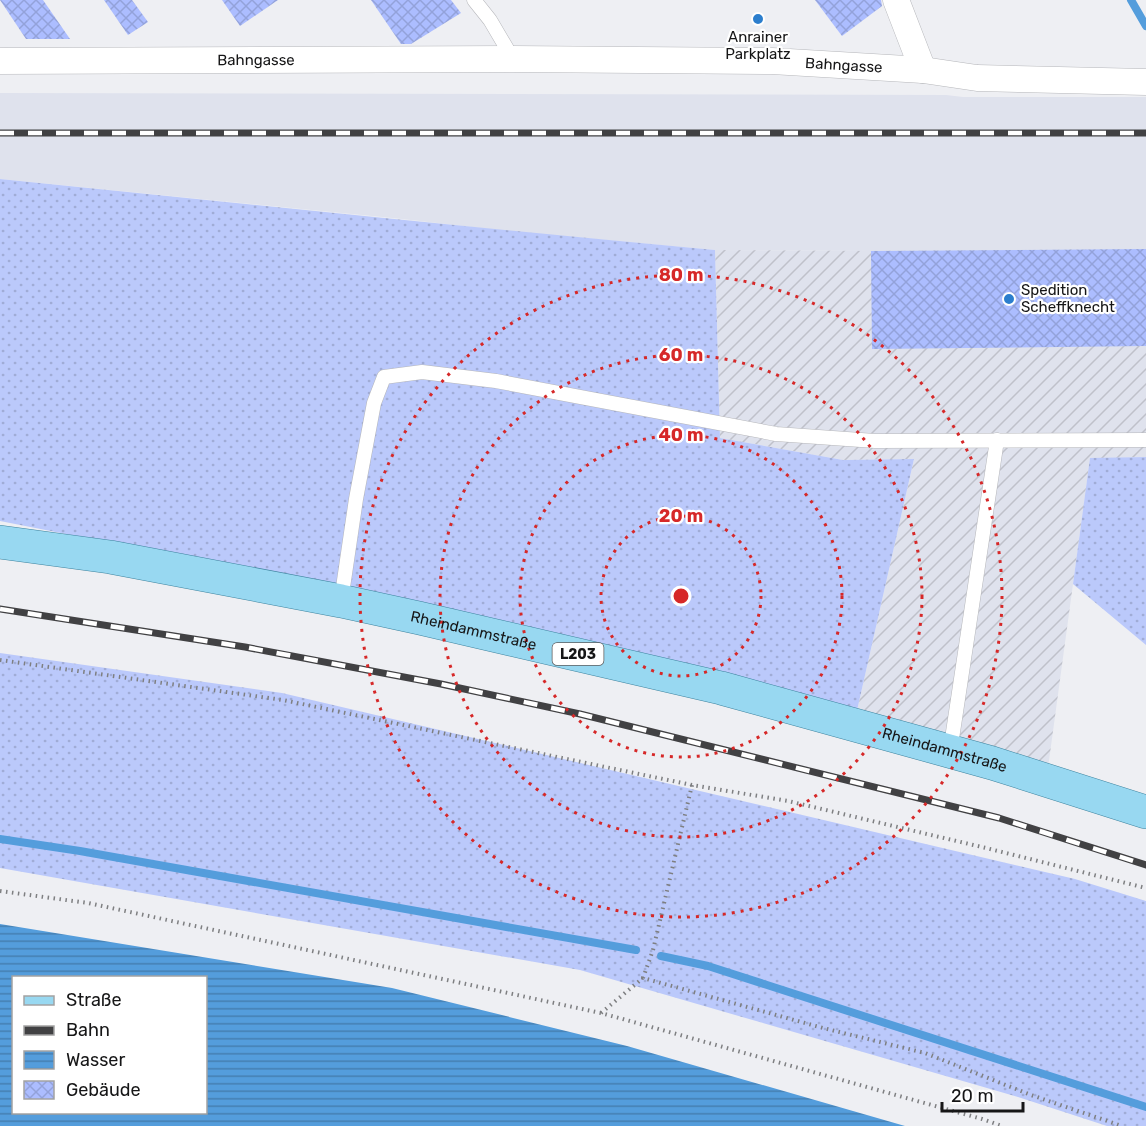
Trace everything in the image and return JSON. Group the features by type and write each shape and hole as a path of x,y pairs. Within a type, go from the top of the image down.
{"main road":[{"name":"Rheindammstraße","path":"0,542 110,558 341,601 721,688 992,763 1146,812"}],"street":[{"path":"896,0 923,70"},
{"name":"Bahngasse","path":"0,61 513,59 772,61 923,70 977,78 1146,82"}],"lane":[{"path":"474,0 490,20 513,59"},
{"path":"341,601 356,499 374,403 384,377 422,372 496,381 776,434 875,441 1146,440"},
{"path":"950,752 997,440"}],"path":[{"path":"0,660 283,700 692,785 788,801 1146,888"},
{"path":"601,1013 643,978 653,950 692,785"},
{"path":"0,891 88,903 601,1013 1002,1126"},
{"path":"643,978 823,1028 925,1053 1031,1095 1122,1126"}],"shaded area":[{"path":"0,93 1146,97 1146,249 715,250 0,179"},
{"path":"0,179 715,250 720,438 843,460 914,459 856,715 349,590 0,521"},
{"path":"1146,249 1146,457 1090,459 1048,768 856,715 914,459 843,460 720,438 715,250"},
{"path":"1146,457 1146,645 1073,584 1090,458"},
{"path":"0,653 282,693 1075,879 1146,901 1146,1126 1107,1126 1018,1097 580,970 0,868"}],"water":[{"path":"0,924 392,988 627,1046 905,1126 0,1126"}],"building":[{"path":"0,0 43,0 70,39 26,39"},
{"path":"104,0 132,0 148,22 128,35"},
{"path":"222,0 278,0 240,26"},
{"path":"371,0 451,0 461,13 411,44 401,44"},
{"path":"815,0 881,0 882,6 842,36"},
{"name":"Spedition Scheffknecht","path":"1146,249 1146,346 872,349 871,251"}],"waterway":[{"path":"1131,0 1146,26"},
{"path":"0,839 80,851 636,950"},
{"path":"661,956 708,966 1146,1107"}],"railway":[{"path":"0,133 1146,133"},
{"path":"0,609 245,647 441,684 580,714 999,818 1146,865"}],"place":[{"name":"Anrainer Parkplatz","path":"758,19"},
{"name":"Spedition Scheffknecht","path":"1009,299"}]}
